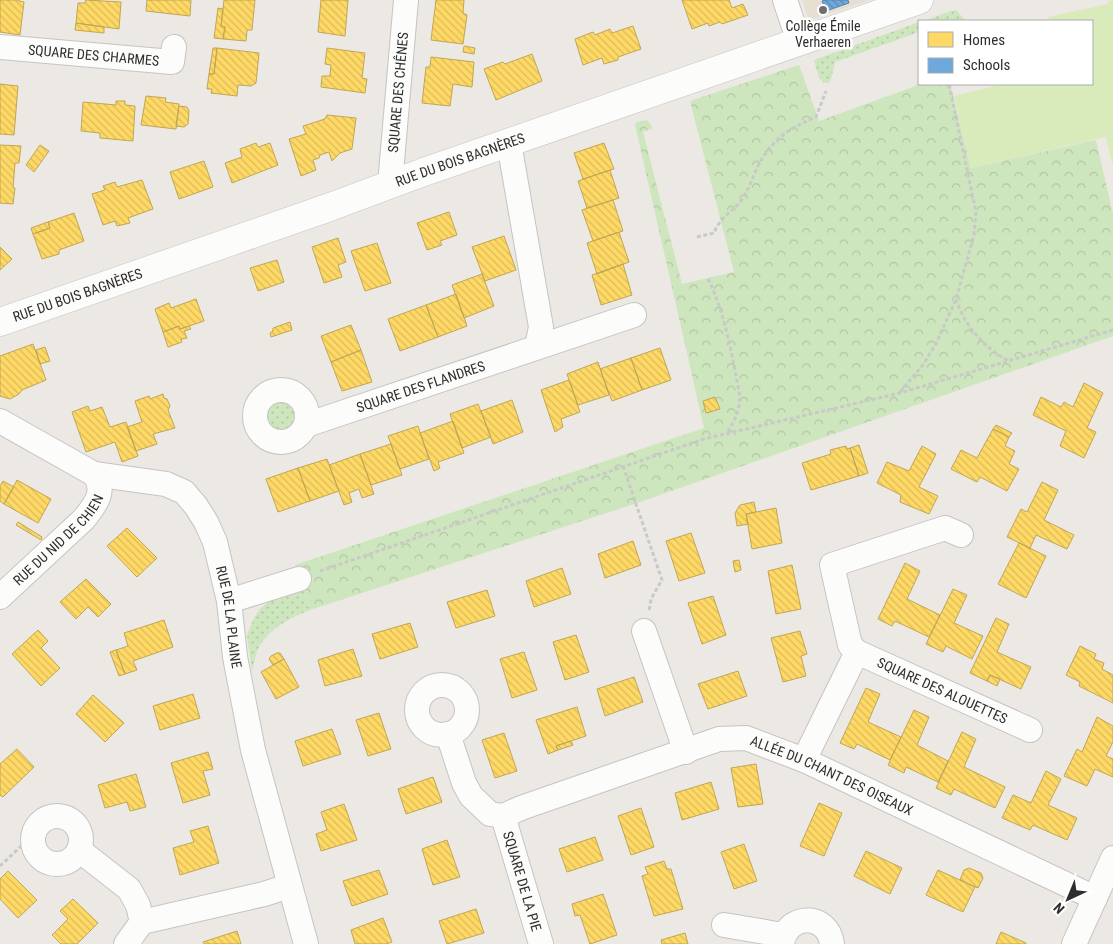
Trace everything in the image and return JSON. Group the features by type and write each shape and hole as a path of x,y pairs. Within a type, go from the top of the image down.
{"street":[{"name":"SQUARE DES CHÊNES","path":"390,184 406,0"},
{"path":"785,0 799,42"},
{"name":"RUE DU BOIS BAGNÈRES","path":"0,322 919,0"},
{"name":"SQUARE DES CHARMES","path":"0,47 172,62 174,47"},
{"path":"509,143 541,327 537,347"},
{"name":"SQUARE DES FLANDRES","path":"306,425 634,315"},
{"name":"RUE DE LA PLAINE","path":"0,421 94,474 166,484 184,492 206,522 215,542 229,601 235,657 253,750 306,944"},
{"name":"RUE DU NID DE CHIEN","path":"0,598 84,519 96,504 100,494 99,481 94,474"},
{"path":"804,760 858,652 850,645 832,565 944,528 961,536"},
{"path":"229,601 299,579"},
{"path":"644,631 686,752"},
{"name":"SQUARE DES ALOUETTES","path":"858,652 1030,730"},
{"path":"448,734 464,783 471,796 490,814 503,816"},
{"name":"ALLÉE DU CHANT DES OISEAUX","path":"503,816 719,739 746,738 804,760 1095,898"},
{"name":"SQUARE DE LA PIE","path":"503,816 541,944"},
{"path":"50,817 65,817 77,827 80,834 79,850 68,861 53,864 39,856 33,841 34,834 42,821 50,817"},
{"path":"79,850 129,889 138,905 142,922"},
{"path":"1074,944 1113,858"},
{"path":"126,944 142,922 264,894 289,886"},
{"path":"724,925 782,940 788,928 796,922 804,920 813,921 821,924 827,930 832,944"}],"path":[{"path":"900,393 930,354 956,299 974,235 976,212 949,85"},
{"path":"698,237 714,234 717,224 742,199 760,162 778,138 792,128 816,117 826,91"},
{"path":"708,279 714,290 726,332 740,397 740,407 727,433"},
{"path":"956,299 960,314 970,328 989,347 1010,361"},
{"path":"299,579 704,439 900,393 1113,330"},
{"path":"623,466 662,580 651,599 644,631"},
{"path":"0,866 34,834"}],"shaded area":[{"name":"Collège Émile Verhaeren","path":"802,0 871,0 809,20"}],"green space":[{"path":"1113,0 1113,167 1106,137 971,168 954,96 1000,85 1093,85 1093,20 1049,20 1048,17 1108,4 1108,1"},
{"path":"956,10 965,20 926,20"},
{"path":"918,22 918,32 835,62 829,83 824,83 819,78 814,60"},
{"path":"799,65 819,121 918,85 950,85 971,168 1096,140 1113,214 1113,336 637,503 310,610 295,565 704,428 635,125 637,122 647,120 653,128 643,132 682,284 734,272 690,101"},
{"path":"283,399 294,404 299,415 294,426 283,431 272,426 267,415 272,404"},
{"path":"301,584 310,610 287,621 262,642 255,657 252,672 247,635 254,618 259,610 274,596"}],"building: Homes":[{"path":"0,0 19,0 24,2 20,35 0,32"},
{"path":"86,0 121,2 119,29 76,23 78,3 85,3"},
{"path":"147,0 191,0 190,16 146,11"},
{"path":"224,0 255,0 252,30 247,30 246,41 223,39 225,27 221,26"},
{"path":"321,0 348,0 345,36 318,32"},
{"path":"436,0 464,0 463,13 467,15 463,44 431,40"},
{"path":"682,0 729,0 732,8 743,4 748,15 722,24 720,22 709,26 708,23 692,29"},
{"path":"218,8 223,9 221,26 225,27 223,39 214,38"},
{"path":"76,23 104,27 104,33 75,30"},
{"path":"633,26 641,49 618,57 618,60 604,64 602,58 583,65 575,39 593,32 595,35 610,29 612,33"},
{"path":"464,46 475,48 474,54 463,52"},
{"path":"213,48 217,48 214,74 209,74"},
{"path":"217,48 259,53 256,83 251,86 238,85 237,96 211,93 212,89 207,89 209,74 214,74"},
{"path":"327,48 365,53 362,78 367,79 365,93 321,87 322,76 330,76 331,65 325,64"},
{"path":"532,54 542,81 496,100 484,69"},
{"path":"431,57 474,62 472,87 453,84 450,106 422,103 426,67 430,67"},
{"path":"0,84 18,86 14,135 0,134"},
{"path":"146,96 166,98 165,102 179,104 176,129 141,125"},
{"path":"116,101 125,101 125,105 135,106 133,141 100,138 100,133 81,131 83,102 116,105"},
{"path":"179,106 187,107 189,111 188,124 184,127 176,126"},
{"path":"327,115 356,118 352,149 340,153 332,161 329,152 320,155 319,158 313,160 316,170 301,176 289,139 306,134 303,126 325,119"},
{"path":"256,143 258,147 270,143 278,165 232,183 225,163 242,157 240,149"},
{"path":"604,143 614,169 583,179 574,153"},
{"path":"0,145 21,146 19,163 15,163 13,204 0,203"},
{"path":"40,145 49,151 34,172 26,165"},
{"path":"204,161 213,187 179,199 170,172"},
{"path":"610,170 619,198 587,208 578,181"},
{"path":"142,180 153,209 128,218 130,223 117,226 115,221 103,225 92,194 105,190 103,186 115,182 117,187"},
{"path":"613,200 623,231 593,241 582,210"},
{"path":"449,212 457,235 440,241 442,245 427,250 417,223"},
{"path":"74,213 84,241 59,250 59,254 42,259 33,234 50,228 48,222"},
{"path":"48,222 50,228 33,234 31,228"},
{"path":"619,232 629,262 597,274 587,243"},
{"path":"504,236 516,270 485,281 472,247"},
{"path":"338,238 346,262 338,265 342,277 324,283 312,247"},
{"path":"377,243 391,283 365,291 351,251"},
{"path":"0,247 12,259 0,270"},
{"path":"277,260 284,282 258,291 250,268"},
{"path":"623,264 632,295 601,305 592,275"},
{"path":"482,274 494,306 464,318 452,285"},
{"path":"456,294 467,326 438,337 426,305"},
{"path":"196,299 204,321 180,329 179,326 163,332 155,309 169,303 171,308"},
{"path":"426,305 438,337 400,351 388,319"},
{"path":"290,322 292,330 271,337 270,333 273,331 273,328"},
{"path":"351,325 361,350 331,362 321,336"},
{"path":"179,326 180,329 189,326 191,329 184,331 187,338 181,339 182,342 168,347 163,332"},
{"path":"33,344 46,380 22,390 10,399 0,396 0,356"},
{"path":"45,347 50,361 40,364 36,350"},
{"path":"660,348 671,380 642,390 631,358"},
{"path":"361,350 372,382 342,391 331,362"},
{"path":"631,358 642,390 612,401 600,369"},
{"path":"598,362 609,395 578,405 567,374"},
{"path":"569,380 580,412 561,419 563,427 555,432 541,390"},
{"path":"1084,383 1103,393 1087,428 1096,432 1084,458 1060,446 1066,431 1033,415 1041,397 1061,407 1064,402 1073,407"},
{"path":"163,394 170,406 168,410 175,428 153,434 157,444 136,451 127,427 142,422 135,401 149,396 150,399"},
{"path":"715,397 720,409 706,413 703,401"},
{"path":"512,400 523,432 493,444 481,411"},
{"path":"478,404 491,437 462,448 450,414"},
{"path":"88,406 90,411 102,407 110,427 126,422 138,456 122,462 115,442 86,452 72,412"},
{"path":"453,421 464,453 438,462 440,468 434,471 420,433"},
{"path":"996,425 1012,433 1009,437 993,429"},
{"path":"418,426 429,459 400,469 388,436"},
{"path":"993,429 1009,437 1005,446 1015,451 1009,464 1019,469 1007,491 980,477 977,482 951,469 961,450 977,458"},
{"path":"391,444 402,475 371,485 360,454"},
{"path":"859,445 868,473 859,476 850,448"},
{"path":"846,446 847,449 850,448 859,476 811,490 802,463 831,454 830,450"},
{"path":"922,446 936,454 919,487 938,496 929,514 900,502 901,495 877,483 887,462 909,471"},
{"path":"360,454 374,494 362,498 359,489 349,493 352,502 344,505 329,465"},
{"path":"327,459 339,491 310,501 298,468"},
{"path":"298,468 310,501 278,512 266,479"},
{"path":"17,480 51,499 38,523 4,504"},
{"path":"3,481 14,487 4,504 0,501 0,486"},
{"path":"1042,482 1058,490 1044,520 1074,535 1067,549 1036,535 1030,548 1007,537 1021,509 1027,512"},
{"path":"754,502 756,512 746,514 748,524 737,526 735,513 740,505"},
{"path":"776,508 782,543 752,549 746,514"},
{"path":"18,522 42,537 41,540 16,525"},
{"path":"127,528 157,558 137,577 107,546"},
{"path":"691,533 705,573 679,581 666,541"},
{"path":"633,541 641,565 605,578 598,554"},
{"path":"1019,543 1046,556 1026,598 998,584"},
{"path":"739,560 741,570 735,572 733,561"},
{"path":"905,563 920,571 907,599 940,615 929,637 895,621 892,626 878,619"},
{"path":"792,565 801,609 776,614 768,571"},
{"path":"562,568 571,594 534,607 526,581"},
{"path":"86,579 111,604 98,617 88,607 76,619 60,602"},
{"path":"953,589 967,595 954,623 983,636 972,659 946,646 943,652 926,644"},
{"path":"487,590 495,616 456,628 447,602"},
{"path":"713,596 726,635 702,644 688,603"},
{"path":"996,618 1009,624 997,652 1031,667 1021,689 990,675 987,681 970,673"},
{"path":"164,620 173,647 133,661 137,670 125,674 116,650 128,646 124,633"},
{"path":"410,623 418,647 380,659 372,634"},
{"path":"38,630 48,641 41,648 60,668 41,686 12,654"},
{"path":"800,631 807,654 801,656 806,676 783,682 771,638"},
{"path":"576,635 589,672 565,680 553,642"},
{"path":"1080,646 1096,654 1094,659 1104,663 1102,669 1113,675 1113,703 1079,686 1080,682 1066,675"},
{"path":"353,649 362,676 325,686 318,660"},
{"path":"116,650 125,674 119,676 110,652"},
{"path":"524,652 537,690 512,698 500,659"},
{"path":"280,653 284,659 273,665 269,659"},
{"path":"284,659 299,687 276,699 261,672"},
{"path":"738,671 747,696 708,709 698,684"},
{"path":"990,675 1000,679 997,686 987,681"},
{"path":"634,677 643,702 605,716 597,689"},
{"path":"866,688 880,694 868,722 901,737 890,760 857,744 854,749 840,743"},
{"path":"193,694 200,718 160,730 153,706"},
{"path":"93,695 124,723 105,742 76,714"},
{"path":"577,707 586,736 556,746 558,750 548,754 536,720"},
{"path":"914,710 929,717 917,745 948,761 938,782 906,767 904,773 888,765"},
{"path":"379,713 391,749 368,756 356,720"},
{"path":"1097,717 1113,726 1113,742 1106,756 1113,759 1113,777 1095,769 1087,786 1064,776 1077,749 1082,752"},
{"path":"332,729 341,754 303,766 295,741"},
{"path":"962,732 976,739 964,767 1005,787 995,808 954,789 951,795 936,788"},
{"path":"504,733 517,771 495,778 482,740"},
{"path":"571,741 573,745 558,750 556,746"},
{"path":"17,749 34,767 3,797 0,795 0,764"},
{"path":"208,752 213,769 203,771 210,795 183,803 171,763"},
{"path":"756,764 763,804 738,807 731,768"},
{"path":"1046,771 1061,779 1048,805 1077,818 1067,840 1033,825 1030,830 1002,818 1013,795 1031,803"},
{"path":"136,774 146,807 130,811 127,802 105,808 98,785"},
{"path":"433,777 442,802 406,814 398,789"},
{"path":"711,782 719,809 682,820 675,793"},
{"path":"819,803 842,813 824,856 800,846"},
{"path":"344,804 357,840 321,851 316,834 327,830 321,812"},
{"path":"641,808 654,847 631,855 618,816"},
{"path":"208,826 219,863 180,875 173,848 194,842 190,831"},
{"path":"595,837 603,860 567,872 559,849"},
{"path":"447,840 460,877 433,885 422,849"},
{"path":"744,844 757,881 734,889 721,852"},
{"path":"866,851 902,868 890,894 854,876"},
{"path":"664,861 667,869 671,869 683,909 654,916 642,876 648,874 645,867"},
{"path":"969,868 981,873 983,878 978,888 960,880 964,870"},
{"path":"379,870 388,894 352,906 343,881"},
{"path":"938,870 975,887 963,912 926,895"},
{"path":"8,871 37,900 18,918 0,899 0,879"},
{"path":"603,894 617,935 590,944 580,915 575,916 572,904"},
{"path":"73,899 98,923 77,944 61,944 52,935 68,919 60,911"},
{"path":"476,909 484,933 447,944 439,921"},
{"path":"383,918 392,942 386,944 355,944 351,930"},
{"path":"237,931 241,944 204,944 203,942"},
{"path":"1001,932 1026,943 1026,944 996,944"},
{"path":"685,933 688,944 662,944 661,940"}],"building: Schools":[{"path":"848,0 849,3 826,11 822,1"}],"place":[{"name":"Collège Émile Verhaeren","path":"823,10"}]}
